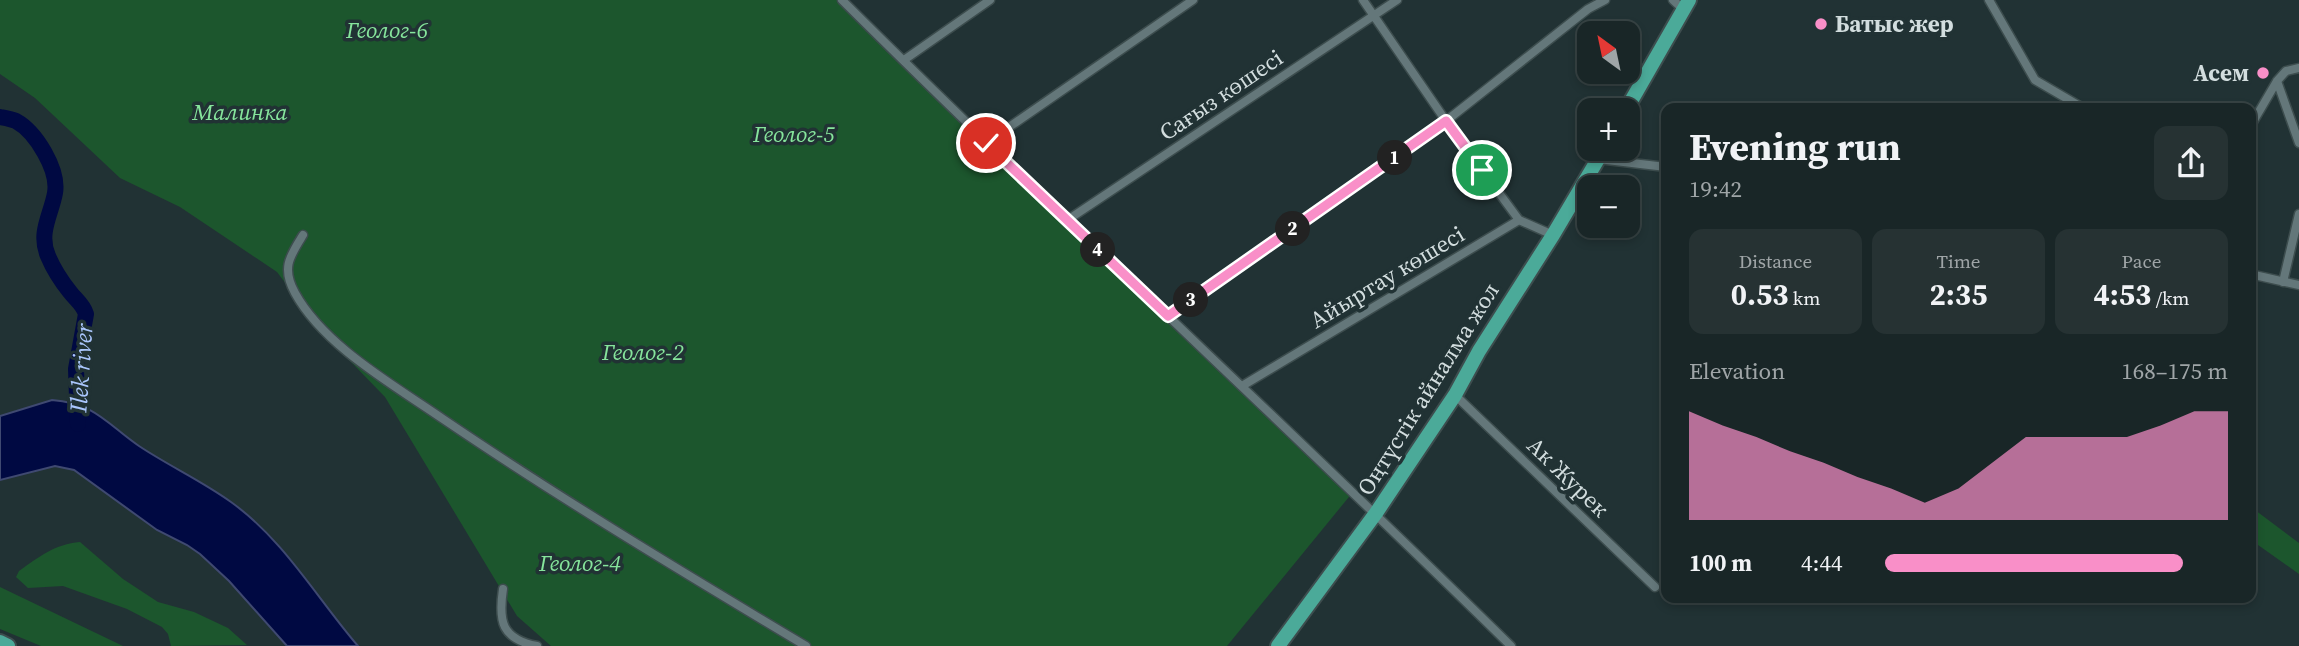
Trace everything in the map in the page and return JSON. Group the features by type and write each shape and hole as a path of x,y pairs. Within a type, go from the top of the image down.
{"highway":[{"path":"1633,98 1687,5"},
{"name":"Оңтүстік айналма жол","path":"1278,646 1376,513 1455,395 1479,351 1597,161"},
{"path":"0,642 8,646"}],"street":[{"path":"842,0 1066,221 1376,513 1511,646"},
{"path":"904,60 990,0"},
{"path":"986,143 1193,0"},
{"path":"1363,0 1446,121 1519,220 1553,235"},
{"name":"Сағыз көшесі","path":"1066,221 1397,0"},
{"path":"1168,316 1446,121 1588,9 1605,0"},
{"path":"1673,0 1687,5"},
{"path":"1989,0 2035,80 2074,103"},
{"path":"2256,117 2277,81 2286,71 2299,68"},
{"path":"2277,81 2299,143"},
{"path":"1636,161 1661,166"},
{"path":"2283,282 2297,239 2299,214"},
{"name":"Айыртау көшесі","path":"1242,386 1519,220"},
{"path":"303,235 289,256 287,266 294,292 330,335 353,355 407,395 592,518 806,646"},
{"path":"2256,275 2299,285"},
{"name":"Ак Журек","path":"1455,395 1655,587"},
{"path":"503,589 501,618 506,629 522,643 537,646"}],"green space":[{"path":"0,0 844,0 1353,492 1227,646 551,646 517,616 385,397 323,333 277,272 180,207 120,178 35,98 0,74"},
{"path":"2256,511 2299,543 2299,574 2256,544"},
{"path":"80,542 123,579 158,602 194,612 228,628 247,645 171,646 168,634 162,627 127,609 63,586 28,588 16,577 19,571 48,552 63,545"},
{"path":"0,587 123,646 41,646 0,629"}],"shaded area":[{"path":"52,400 90,410 139,446 220,494 250,517 283,551 358,646 287,646 229,581 200,554 157,530 74,470 55,466 0,480 0,416"}],"waterway":[{"name":"Ilek river","path":"0,117 24,126 38,143 53,174 55,193 45,232 45,248 58,275 86,314 76,369 78,424"}],"place":[{"name":"Батыс жер","path":"1821,24"},
{"name":"Асем","path":"2263,73"}],"route":[{"path":"986,143 1168,316 1446,121 1482,170"}],"park label":[{"name":"Геолог-6","path":"387,30"},
{"name":"Малинка","path":"240,112"},
{"name":"Геолог-5","path":"794,134"},
{"name":"Геолог-2","path":"643,352"},
{"name":"Геолог-4","path":"580,563"}]}
